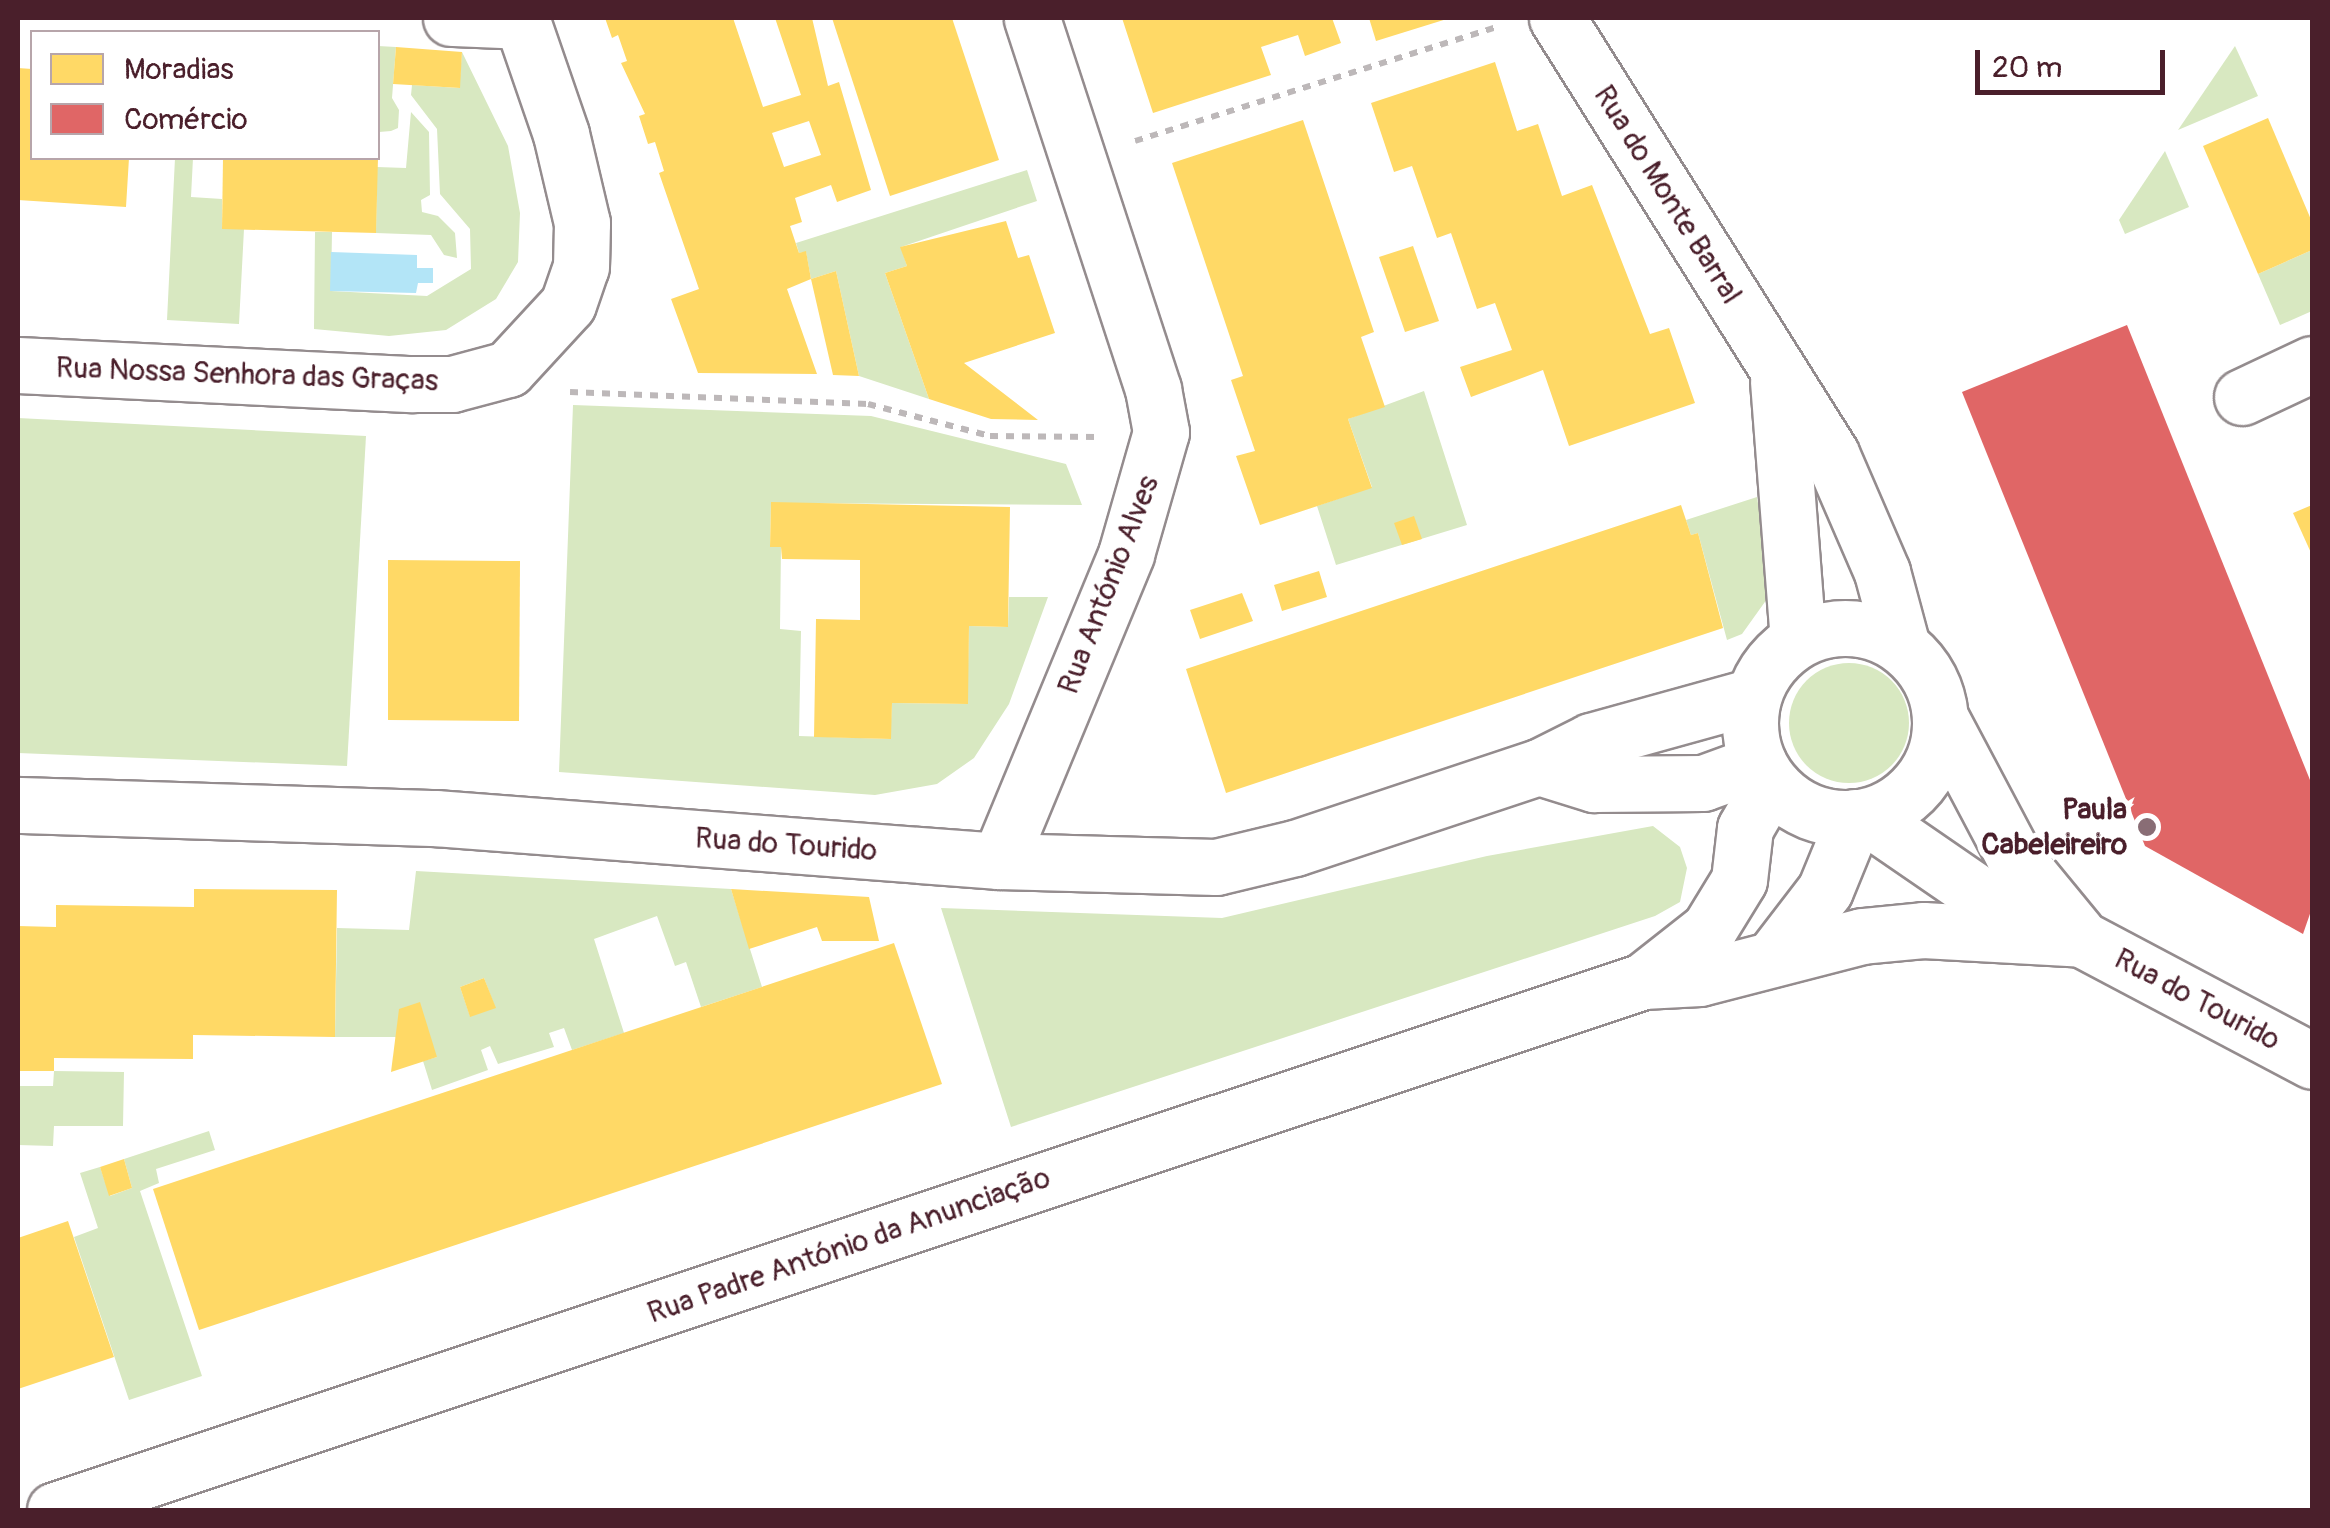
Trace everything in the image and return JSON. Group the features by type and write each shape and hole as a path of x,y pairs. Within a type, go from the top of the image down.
{"street":[{"path":"450,18 521,19 561,134 582,223 581,267 568,304 508,368"},
{"path":"1032,18 1161,432"},
{"name":"Rua do Monte Barral","path":"1534,20 1831,454 1882,572 1902,646"},
{"path":"2242,397 2312,364"},
{"name":"Rua Nossa Senhora das Graças","path":"18,365 414,384 452,384 508,368"},
{"name":"Rua do Monte Barral","path":"1778,373 1798,640"},
{"name":"Rua António Alves","path":"1000,861 1126,554 1161,432"},
{"path":"1851,627 1902,646 1933,686 1941,719 1934,758 1913,792 1861,817 1801,809 1764,774 1749,730 1753,696 1771,663 1798,640 1851,627"},
{"name":"Rua do Tourido","path":"18,806 435,818 1000,861 1216,866 1296,848 1539,767 1592,741 1753,696"},
{"name":"Rua do Tourido","path":"1941,719 2012,855 2082,939"},
{"path":"1539,767 1594,784 1703,782 1764,774"},
{"name":"Rua Padre António da Anunciação","path":"1643,980 1709,930 1740,880 1745,828 1764,774"},
{"path":"1772,958 1826,890 1861,817"},
{"name":"Rua do Tourido","path":"1861,817 1989,900 2082,939 2312,1061"},
{"name":"Rua Padre António da Anunciação","path":"55,1510 1643,980 1700,978 1862,936 1923,930 2082,939"}],"path":[{"path":"1078,159 1534,20"},
{"path":"508,368 565,392 868,404 1007,438 1161,432"}],"green space":[{"path":"380,46 396,47 392,98 399,110 398,128 380,132"},
{"path":"2235,46 2258,96 2178,130"},
{"path":"462,52 508,146 520,213 518,262 496,299 446,330 389,336 314,329 315,232 332,232 331,291 427,296 471,269 470,229 440,194 437,129 411,95 412,85 459,88"},
{"path":"411,112 429,132 430,195 421,200 422,212 438,216 455,233 457,258 444,255 431,235 376,233 377,167 406,168"},
{"path":"2165,151 2189,207 2125,234 2119,220"},
{"path":"175,160 193,160 191,197 222,199 222,229 244,229 239,324 167,320"},
{"path":"1027,170 1037,201 901,247 907,266 885,273 929,399 859,376 836,271 811,279 806,252 799,253 796,243"},
{"path":"2312,250 2312,311 2280,325 2258,274"},
{"path":"1424,391 1467,525 1336,565 1317,506 1372,487 1348,419"},
{"path":"573,405 871,416 1066,464 1082,505 771,503 770,546 781,547 780,629 801,631 799,736 890,739 892,703 967,704 969,626 1008,627 1009,597 1048,597 1009,704 974,758 937,784 875,795 559,772"},
{"path":"18,418 366,436 347,766 18,753"},
{"path":"1757,497 1769,572 1767,599 1742,634 1727,640 1698,533 1691,535 1686,520"},
{"path":"1849,663 1872,668 1891,681 1904,700 1909,723 1904,746 1891,765 1872,778 1849,783 1826,778 1807,765 1794,746 1789,723 1794,700 1807,681 1826,668"},
{"path":"1653,826 1680,847 1687,868 1680,902 1655,916 1011,1127 941,908 1222,918 1487,856"},
{"path":"416,871 731,889 762,987 701,1007 686,962 675,966 657,916 594,939 624,1033 572,1050 564,1028 549,1033 554,1047 498,1064 490,1046 481,1050 488,1070 432,1090 423,1061 437,1057 395,1037 335,1037 337,928 409,930","holes":["484,978 495,1007 470,1016 460,987"]},
{"path":"54,1071 124,1072 123,1126 54,1126 53,1146 18,1145 18,1086 53,1086"},
{"path":"209,1131 215,1150 156,1169 159,1183 140,1191 202,1376 129,1400 74,1237 98,1228 80,1173 100,1167 110,1196 132,1188 124,1159"}],"water":[{"path":"331,252 417,255 417,268 433,268 433,283 418,283 416,293 330,291"}],"building: Moradias":[{"path":"605,18 733,18 763,107 801,95 775,18 812,18 828,86 839,82 871,190 837,202 831,185 795,198 802,222 790,226 799,253 806,251 811,279 787,289 817,374 698,373 671,299 699,289 659,173 664,171 655,142 648,144 639,116 645,114 621,63 627,61 618,35 612,38","holes":["809,121 821,155 784,167 772,133"]},
{"path":"832,18 952,18 999,160 890,196"},
{"path":"1122,18 1332,18 1341,43 1305,56 1298,35 1261,47 1271,75 1153,113"},
{"path":"1369,18 1450,18 1376,41"},
{"path":"396,47 462,52 460,88 393,84"},
{"path":"1495,62 1517,131 1538,124 1562,196 1592,185 1650,334 1669,328 1695,403 1569,446 1543,370 1471,397 1460,367 1512,350 1495,303 1477,309 1451,233 1437,238 1412,166 1394,172 1371,103"},
{"path":"18,68 30,69 30,160 129,160 126,207 18,200"},
{"path":"2268,118 2312,222 2312,250 2258,274 2203,146"},
{"path":"1303,120 1374,332 1361,337 1385,407 1348,419 1372,488 1260,525 1236,456 1255,451 1231,380 1243,376 1172,163"},
{"path":"223,160 378,160 376,233 222,229"},
{"path":"1006,221 1018,258 1029,255 1055,333 964,363 1038,420 991,419 929,399 885,273 907,266 900,247"},
{"path":"1413,246 1439,321 1405,332 1379,257"},
{"path":"836,271 859,376 833,375 811,279"},
{"path":"771,502 1010,507 1008,627 969,626 968,704 892,703 891,739 814,737 816,619 860,620 860,560 782,559 781,547 770,547"},
{"path":"1681,505 1691,535 1698,533 1723,628 1226,793 1186,669"},
{"path":"2312,505 2312,555 2293,513"},
{"path":"1414,516 1422,539 1402,545 1394,523"},
{"path":"388,560 520,561 519,721 388,720"},
{"path":"1319,571 1327,597 1282,611 1274,585"},
{"path":"1242,593 1253,621 1200,639 1190,610"},
{"path":"194,889 337,890 335,1037 193,1035 193,1059 54,1058 54,1071 18,1071 18,926 56,927 56,905 194,907"},
{"path":"731,889 869,897 879,941 822,941 817,927 749,949"},
{"path":"894,943 942,1084 199,1330 153,1189"},
{"path":"484,978 496,1008 470,1017 460,987"},
{"path":"420,1002 437,1057 391,1072 399,1009"},
{"path":"124,1159 132,1188 109,1196 100,1167"},
{"path":"68,1221 114,1357 18,1389 18,1238"}],"building: Comércio":[{"path":"2127,325 2312,785 2312,908 2303,934 2145,846 1962,392"}],"place":[{"name":"Paula Cabeleireiro","path":"2147,827"}]}
